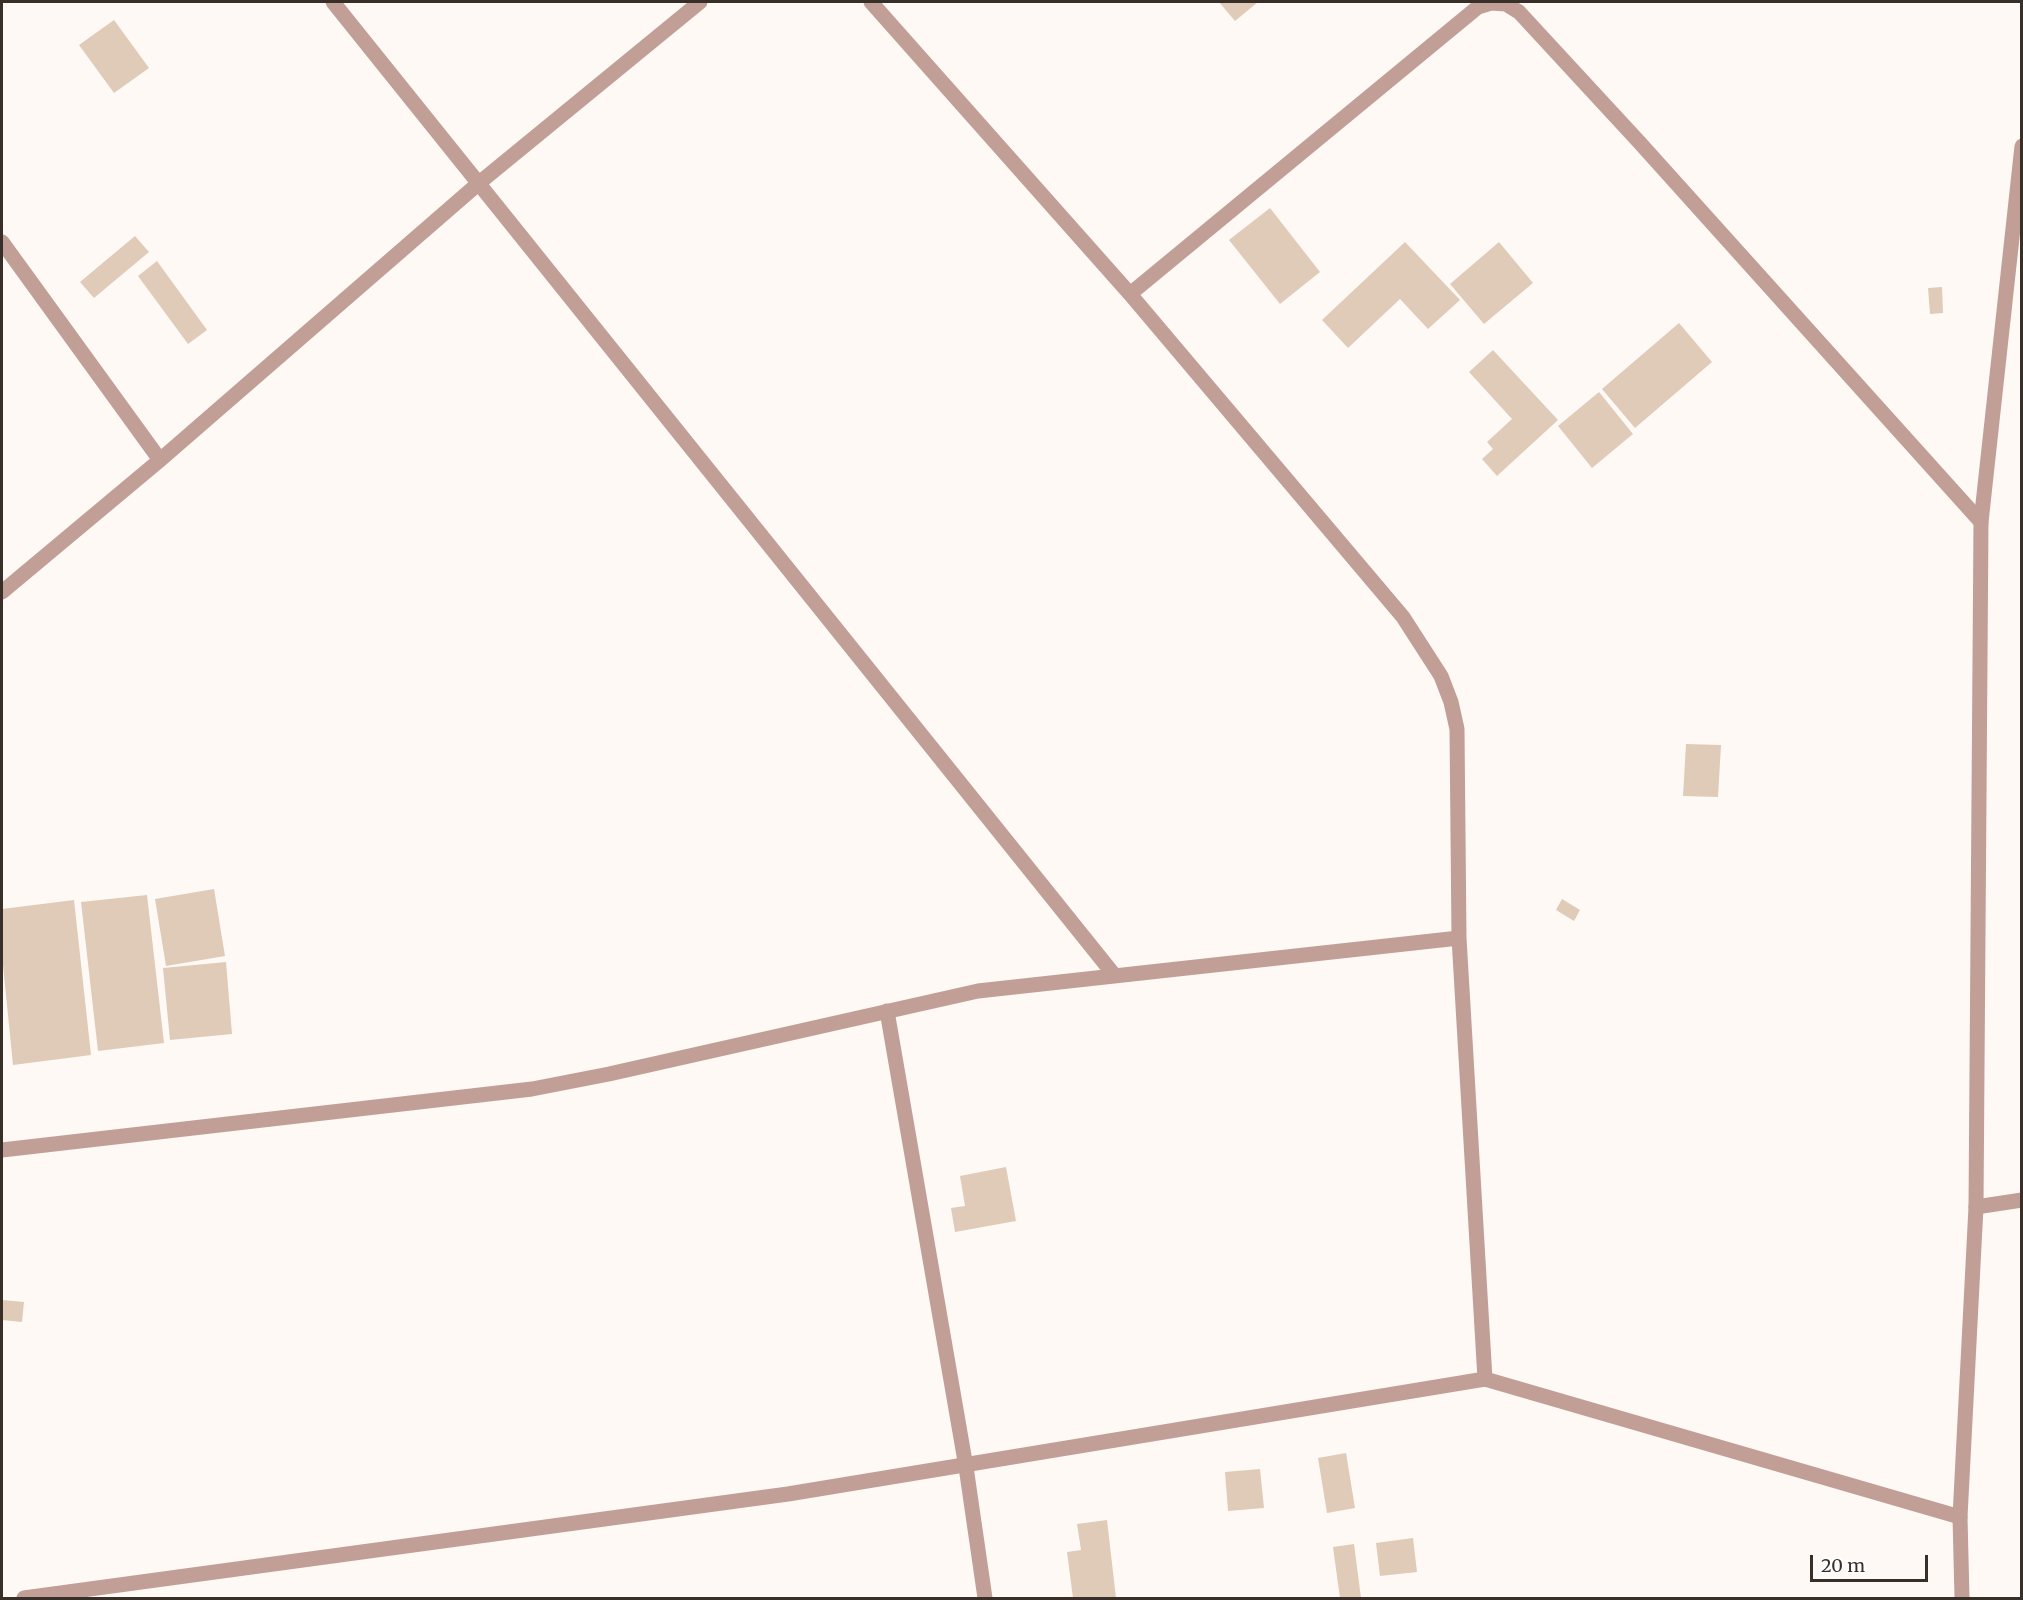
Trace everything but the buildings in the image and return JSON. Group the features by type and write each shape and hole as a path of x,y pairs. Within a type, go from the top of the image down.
{"street":[{"path":"333,2 1115,976"},
{"path":"2,592 160,460 479,183 700,2"},
{"path":"871,2 1130,294 1402,617 1441,676 1451,702 1457,729 1459,938 1485,1379"},
{"path":"1130,294 1478,8 1491,3 1506,4 1519,12 1632,134 1981,522"},
{"path":"1962,1599 1960,1517 1976,1207 1981,522 2022,146"},
{"path":"2,242 160,460"},
{"path":"2,1150 532,1089 609,1074 978,991 1459,938"},
{"path":"887,1011 966,1467 985,1599"},
{"path":"1976,1207 2022,1200"},
{"path":"24,1599 776,1496 966,1467 1485,1379 1960,1517"}]}
